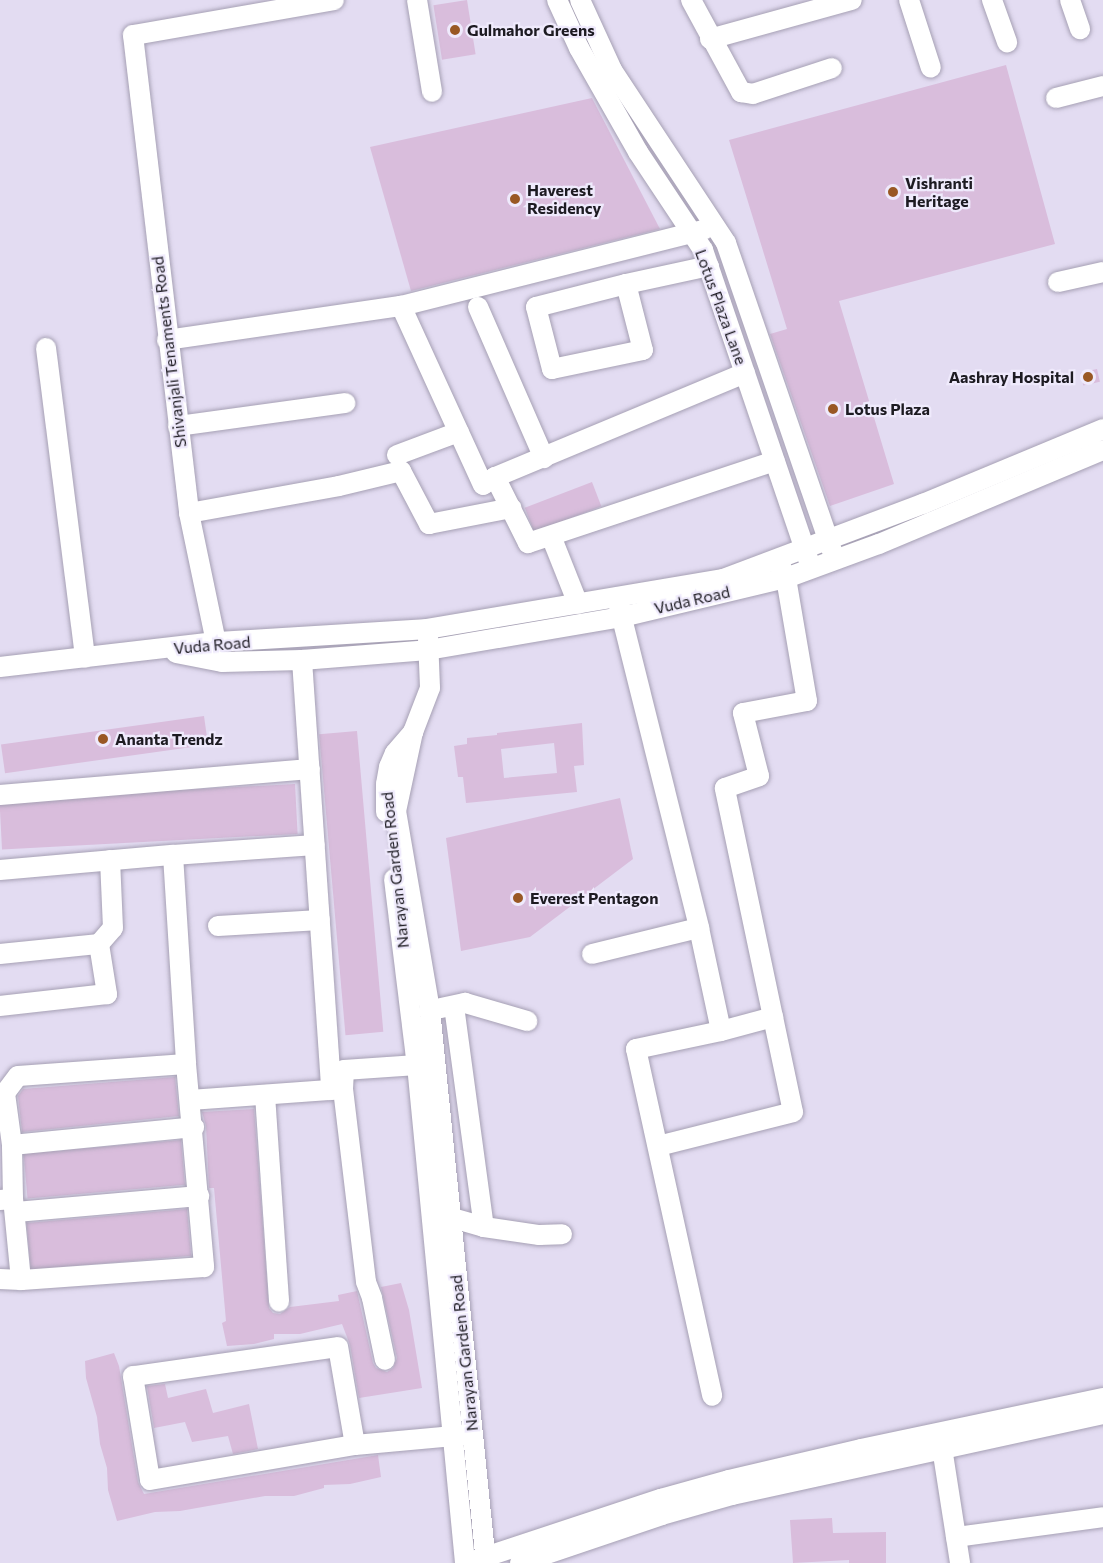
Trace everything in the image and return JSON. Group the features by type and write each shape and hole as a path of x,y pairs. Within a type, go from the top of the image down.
{"street":[{"name":"Shivanjali Tenaments Road","path":"216,642 189,513 133,35 334,0"},
{"path":"417,0 432,92"},
{"path":"559,4 581,0"},
{"name":"Lotus Plaza Lane","path":"581,0 612,70 726,243 836,560"},
{"path":"691,0 737,87 747,95 832,68"},
{"path":"710,39 852,0"},
{"path":"909,0 931,68"},
{"path":"992,0 1007,42"},
{"path":"1070,0 1080,29"},
{"name":"Lotus Plaza Lane","path":"559,4 579,48 638,152 702,250 803,549 812,569"},
{"path":"1056,98 1103,86"},
{"path":"626,284 643,351 552,369 536,307 626,284 702,250 715,225"},
{"path":"167,340 401,306 702,250 726,243"},
{"path":"1058,282 1103,273"},
{"path":"401,306 483,485 495,477 745,373"},
{"path":"478,307 544,458"},
{"path":"46,348 85,658"},
{"path":"178,426 345,403"},
{"name":"Vuda Road","path":"158,650 216,642 427,629 723,579 923,504 1103,429"},
{"path":"397,455 459,432"},
{"name":"Vuda Road","path":"158,650 222,662 302,660 428,650 622,617 786,578 812,569 1050,475 1103,450"},
{"path":"495,477 528,543 775,461"},
{"path":"189,513 339,486 401,471 429,524 511,508"},
{"path":"551,536 578,604"},
{"path":"658,1146 794,1112 724,788 759,776 743,713 807,701 786,578 778,560"},
{"path":"617,597 699,928 721,1031"},
{"path":"413,732 430,681 427,629"},
{"path":"0,667 158,650"},
{"path":"302,660 320,920 337,1089 366,1282 372,1298 385,1360"},
{"name":"Narayan Garden Road","path":"413,732 396,811 430,1010 426,1066 452,1437 476,1561"},
{"name":"Narayan Garden Road","path":"413,732 395,753 389,767 385,804 449,1217 473,1434 476,1561"},
{"path":"0,795 310,769"},
{"path":"0,870 315,845"},
{"path":"0,1279 21,1280 204,1267 194,1127 186,1064 173,855"},
{"path":"0,954 99,944 113,928 110,860"},
{"path":"218,926 320,920"},
{"path":"592,954 699,928"},
{"path":"0,1006 107,994 99,944"},
{"path":"430,1010 465,1003 527,1021"},
{"path":"454,1006 484,1227"},
{"path":"712,1396 636,1049 721,1031 773,1017"},
{"path":"21,1280 10,1204 12,1144 3,1093 18,1076 186,1064"},
{"path":"337,1089 344,1070 426,1066"},
{"path":"190,1100 337,1089"},
{"path":"265,1095 279,1302"},
{"path":"12,1144 194,1127"},
{"path":"10,1204 199,1196"},
{"path":"449,1217 484,1227 538,1235 562,1234"},
{"path":"355,1445 339,1347 133,1376 150,1480 355,1445 473,1434"},
{"path":"520,1563 721,1498 1103,1398"},
{"path":"476,1561 706,1487 861,1449 941,1440 1103,1414"},
{"path":"941,1440 960,1563"},
{"path":"956,1537 1103,1517"}],"building":[{"name":"Gulmahor Greens","path":"467,0 476,54 442,60 433,5"},
{"name":"Vishranti Heritage","path":"1006,65 1055,244 839,301 894,484 830,506 770,334 787,329 729,140"},
{"name":"Haverest Residency","path":"592,98 660,229 411,291 370,147"},
{"path":"1097,369 1100,382 1083,385 1080,373"},
{"path":"592,482 601,506 534,532 525,508"},
{"name":"Ananta Trendz","path":"204,716 208,745 5,773 1,745"},
{"path":"582,723 584,765 574,766 577,792 466,803 463,777 458,777 454,746 467,744 467,738 497,735 497,733","holes":["554,743 557,773 504,778 501,749"]},
{"path":"357,731 383,1032 345,1035 319,734"},
{"path":"295,784 298,834 2,849 0,799"},
{"name":"Everest Pentagon","path":"620,798 633,859 530,937 461,951 446,838"},
{"path":"175,1077 179,1116 22,1132 18,1096 23,1089"},
{"path":"254,1109 269,1308 273,1313 280,1314 290,1307 339,1301 338,1295 357,1291 373,1363 376,1368 387,1372 393,1368 397,1358 381,1287 401,1283 409,1310 422,1388 359,1398 350,1345 342,1324 300,1334 274,1334 274,1339 254,1344 227,1346 222,1323 226,1321 214,1188 209,1188 206,1126 202,1112"},
{"path":"181,1140 185,1185 28,1199 24,1154"},
{"path":"187,1209 191,1256 31,1270 27,1223"},
{"path":"114,1353 119,1366 138,1482 144,1494 378,1455 381,1477 350,1484 324,1485 324,1488 294,1496 265,1496 180,1511 155,1512 117,1521 108,1490 107,1468 100,1444 97,1417 86,1378 85,1361"},
{"path":"165,1384 168,1398 206,1389 213,1413 249,1404 258,1449 233,1454 228,1436 192,1442 185,1422 154,1428 147,1386"},
{"path":"832,1518 833,1533 886,1532 886,1563 849,1563 849,1560 793,1563 790,1520"}],"place":[{"name":"Gulmahor Greens","path":"455,30"},
{"name":"Vishranti Heritage","path":"893,192"},
{"name":"Haverest Residency","path":"515,199"},
{"name":"Aashray Hospital","path":"1088,377"},
{"name":"Lotus Plaza","path":"833,409"},
{"name":"Ananta Trendz","path":"103,739"},
{"name":"Everest Pentagon","path":"518,898"}]}
